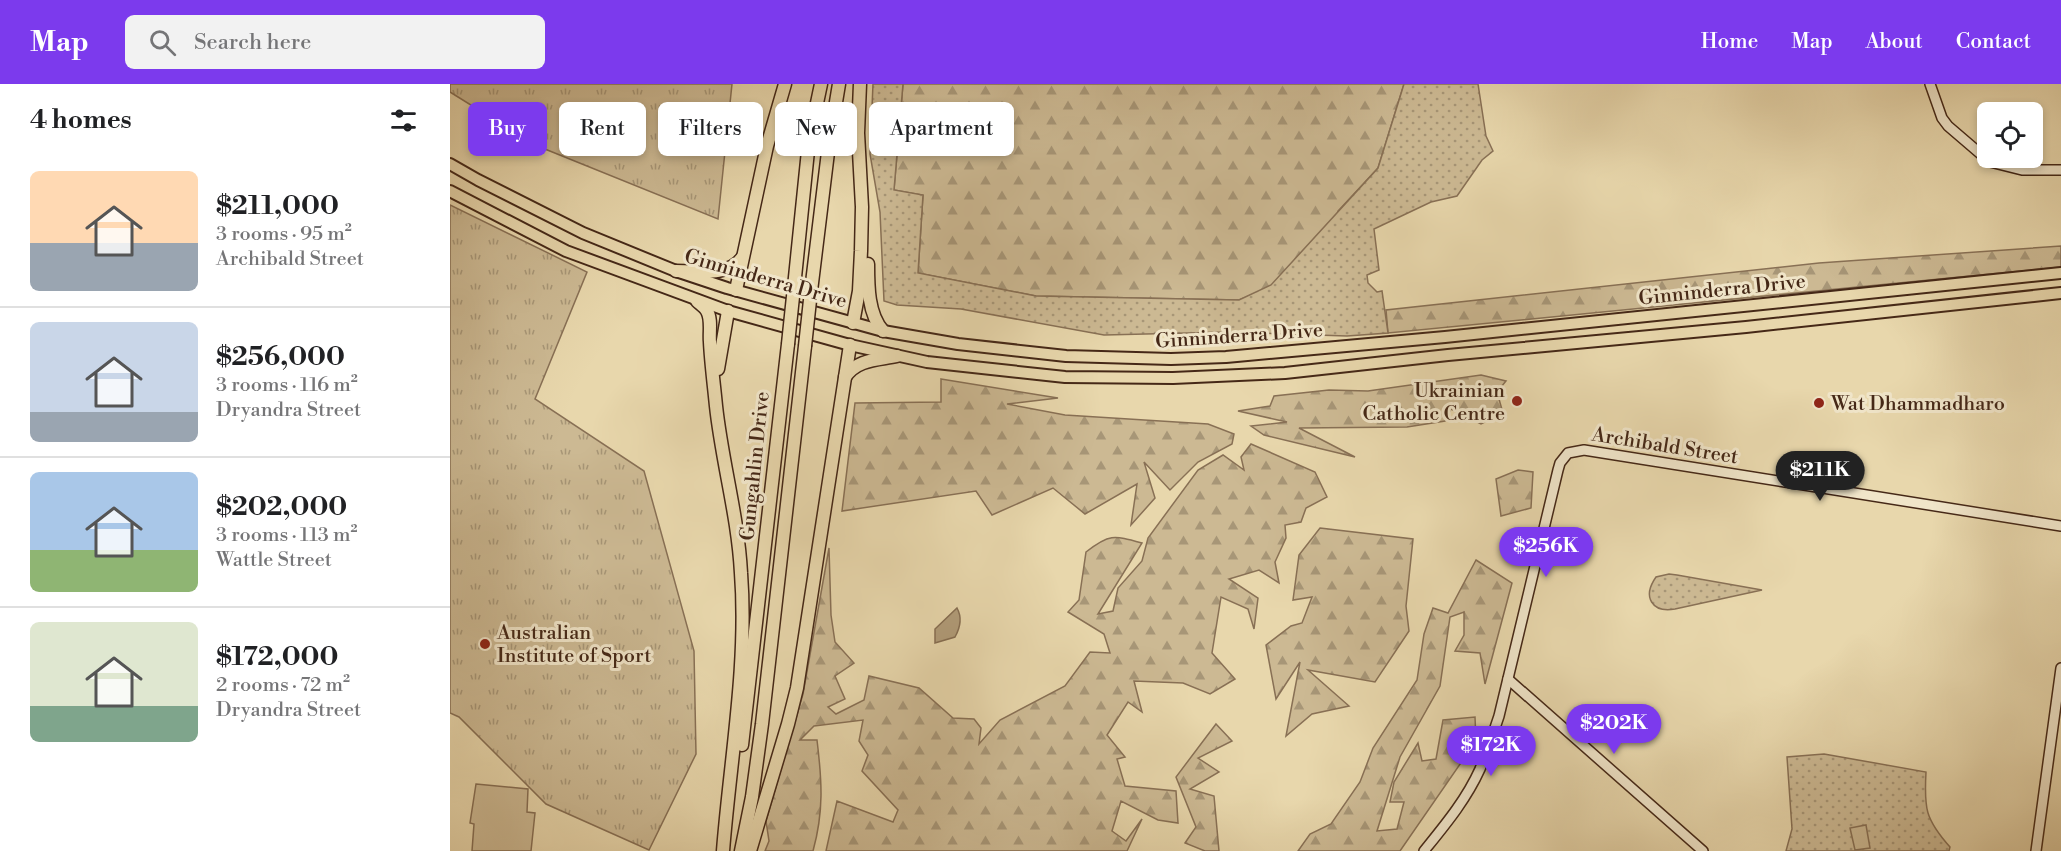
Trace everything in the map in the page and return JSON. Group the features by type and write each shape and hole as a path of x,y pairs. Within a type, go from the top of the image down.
{"highway":[{"path":"735,290 767,146 785,84"},
{"name":"Gungahlin Drive","path":"723,851 734,803 740,759 809,141 820,84"},
{"name":"Gungahlin Drive","path":"741,851 752,797 760,736 811,291 829,144 839,84"},
{"path":"854,323 861,274 862,207 858,133 860,84"},
{"path":"862,207 867,224 872,312 875,322 883,331"},
{"path":"676,271 709,272 729,268 737,265 743,256"},
{"path":"697,301 707,310 709,318 719,435 733,501 742,574 742,612 733,760 723,851"},
{"path":"715,394 720,350 728,311"},
{"path":"750,851 797,688 850,345"},
{"path":"844,378 851,367 859,363 897,356"}],"main road":[{"name":"Ginninderra Drive","path":"450,164 583,233 676,271 735,290 883,331 958,344 1066,356 1172,359 1226,357 1445,337 2061,273"},
{"name":"Ginninderra Drive","path":"450,191 566,251 728,311 897,356 946,364 1065,376 1226,377 1285,373 2061,293"},
{"path":"728,311 735,290"},
{"path":"850,345 854,323"}],"street":[{"path":"1930,84 1940,112 1948,126 1990,162 2022,170 2061,170"},
{"name":"Archibald Street","path":"1508,679 1558,470 1560,463 1568,453 1584,450 2061,526"},
{"path":"2036,851 2061,668"},
{"path":"1424,851 1460,804 1479,770 1499,716 1508,679 1703,851"}],"green space":[{"path":"450,84 732,84 730,102 658,102 658,156 725,156 718,219 562,156 646,156 646,102 559,102 559,155 547,150 547,102 468,103 450,92"},
{"path":"873,84 903,84 901,102 872,102"},
{"path":"903,84 1404,84 1378,168 1338,211 1329,263 1239,300 1036,296 918,273 923,195 894,190 897,156 1014,156 1014,102 901,102"},
{"path":"1404,84 1478,84 1486,136 1493,151 1482,160 1457,196 1431,202 1374,229 1379,270 1367,275 1368,283 1377,292 1382,291 1388,333 1347,336 1229,332 1104,335 961,309 897,305 884,301 880,212 870,156 897,156 894,190 923,195 918,273 1036,296 1239,300 1271,285 1378,168"},
{"path":"450,205 587,272 535,399 644,471 694,651 696,754 649,850 546,804 459,717 450,713"},
{"path":"2061,246 2061,267 1388,333 1386,310 1819,263"},
{"path":"1481,375 1506,381 1497,392 1503,413 1481,424 1451,409 1445,421 1407,427 1299,428 1355,457 1264,435 1251,426 1287,422 1238,411 1270,406 1274,396 1329,390 1368,391"},
{"path":"941,379 1058,398 1007,404 1065,415 1208,424 1234,434 1232,444 1198,462 1170,490 1144,462 1155,498 1131,525 1137,484 1085,514 1053,488 992,515 976,491 842,511 855,403 941,402"},
{"path":"1251,444 1315,472 1327,497 1306,508 1301,522 1285,525 1286,538 1275,562 1279,583 1259,570 1229,579 1258,598 1254,629 1248,609 1221,597 1212,653 1235,679 1210,694 1183,683 1134,681 1142,712 1128,702 1107,735 1125,757 1117,759 1125,786 1176,791 1178,823 1158,820 1121,801 1112,831 1126,841 1142,819 1127,851 826,851 837,801 893,822 898,810 862,771 868,755 859,741 863,720 814,726 800,740 817,740 821,796 819,823 813,851 765,851 769,841 766,821 803,694 829,548 831,615 835,642 854,663 835,676 845,699 828,707 836,714 864,700 869,676 919,688 953,718 974,719 981,728 979,744 1000,720 1065,686 1090,652 1110,653 1104,634 1068,612 1079,600 1086,552 1100,542 1112,538 1124,538 1142,543 1098,614 1113,611 1118,588 1142,561 1148,538 1198,470 1223,455 1244,470 1241,457"},
{"path":"1518,470 1533,472 1531,508 1501,516 1496,479"},
{"path":"1320,528 1413,539 1406,606 1409,631 1375,682 1308,670 1349,706 1312,714 1286,736 1300,662 1276,699 1266,645 1291,626 1302,623 1312,597 1293,600 1299,555"},
{"path":"1476,560 1512,583 1485,684 1480,653 1455,651 1464,635 1464,612 1450,617 1440,686 1400,757 1377,831 1397,829 1404,802 1390,802 1394,782 1418,743 1422,761 1436,759 1443,720 1475,717 1476,741 1400,851 1298,851 1310,834 1331,824 1360,782 1373,748 1417,680 1424,634 1433,608 1448,613"},
{"path":"1669,574 1762,590 1667,610 1655,606 1650,597 1650,591 1656,577"},
{"path":"1216,724 1232,741 1198,758 1219,772 1190,789 1214,796 1219,851 1205,851 1185,843 1196,827 1176,777"},
{"path":"1824,754 1926,772 1925,795 1928,812 1935,829 1950,847 1949,851 1786,851 1792,829 1787,757"},
{"path":"476,784 528,789 527,812 535,813 531,851 472,851 474,824 470,823"},
{"path":"1866,825 1870,848 1855,850 1850,828"}],"shaded area":[{"path":"957,608 960,622 955,637 935,643 935,629"}],"place":[{"name":"Ukrainian Catholic Centre","path":"1517,401"},
{"name":"Wat Dhammadharo","path":"1819,403"},
{"name":"Australian Institute of Sport","path":"485,644"}]}
